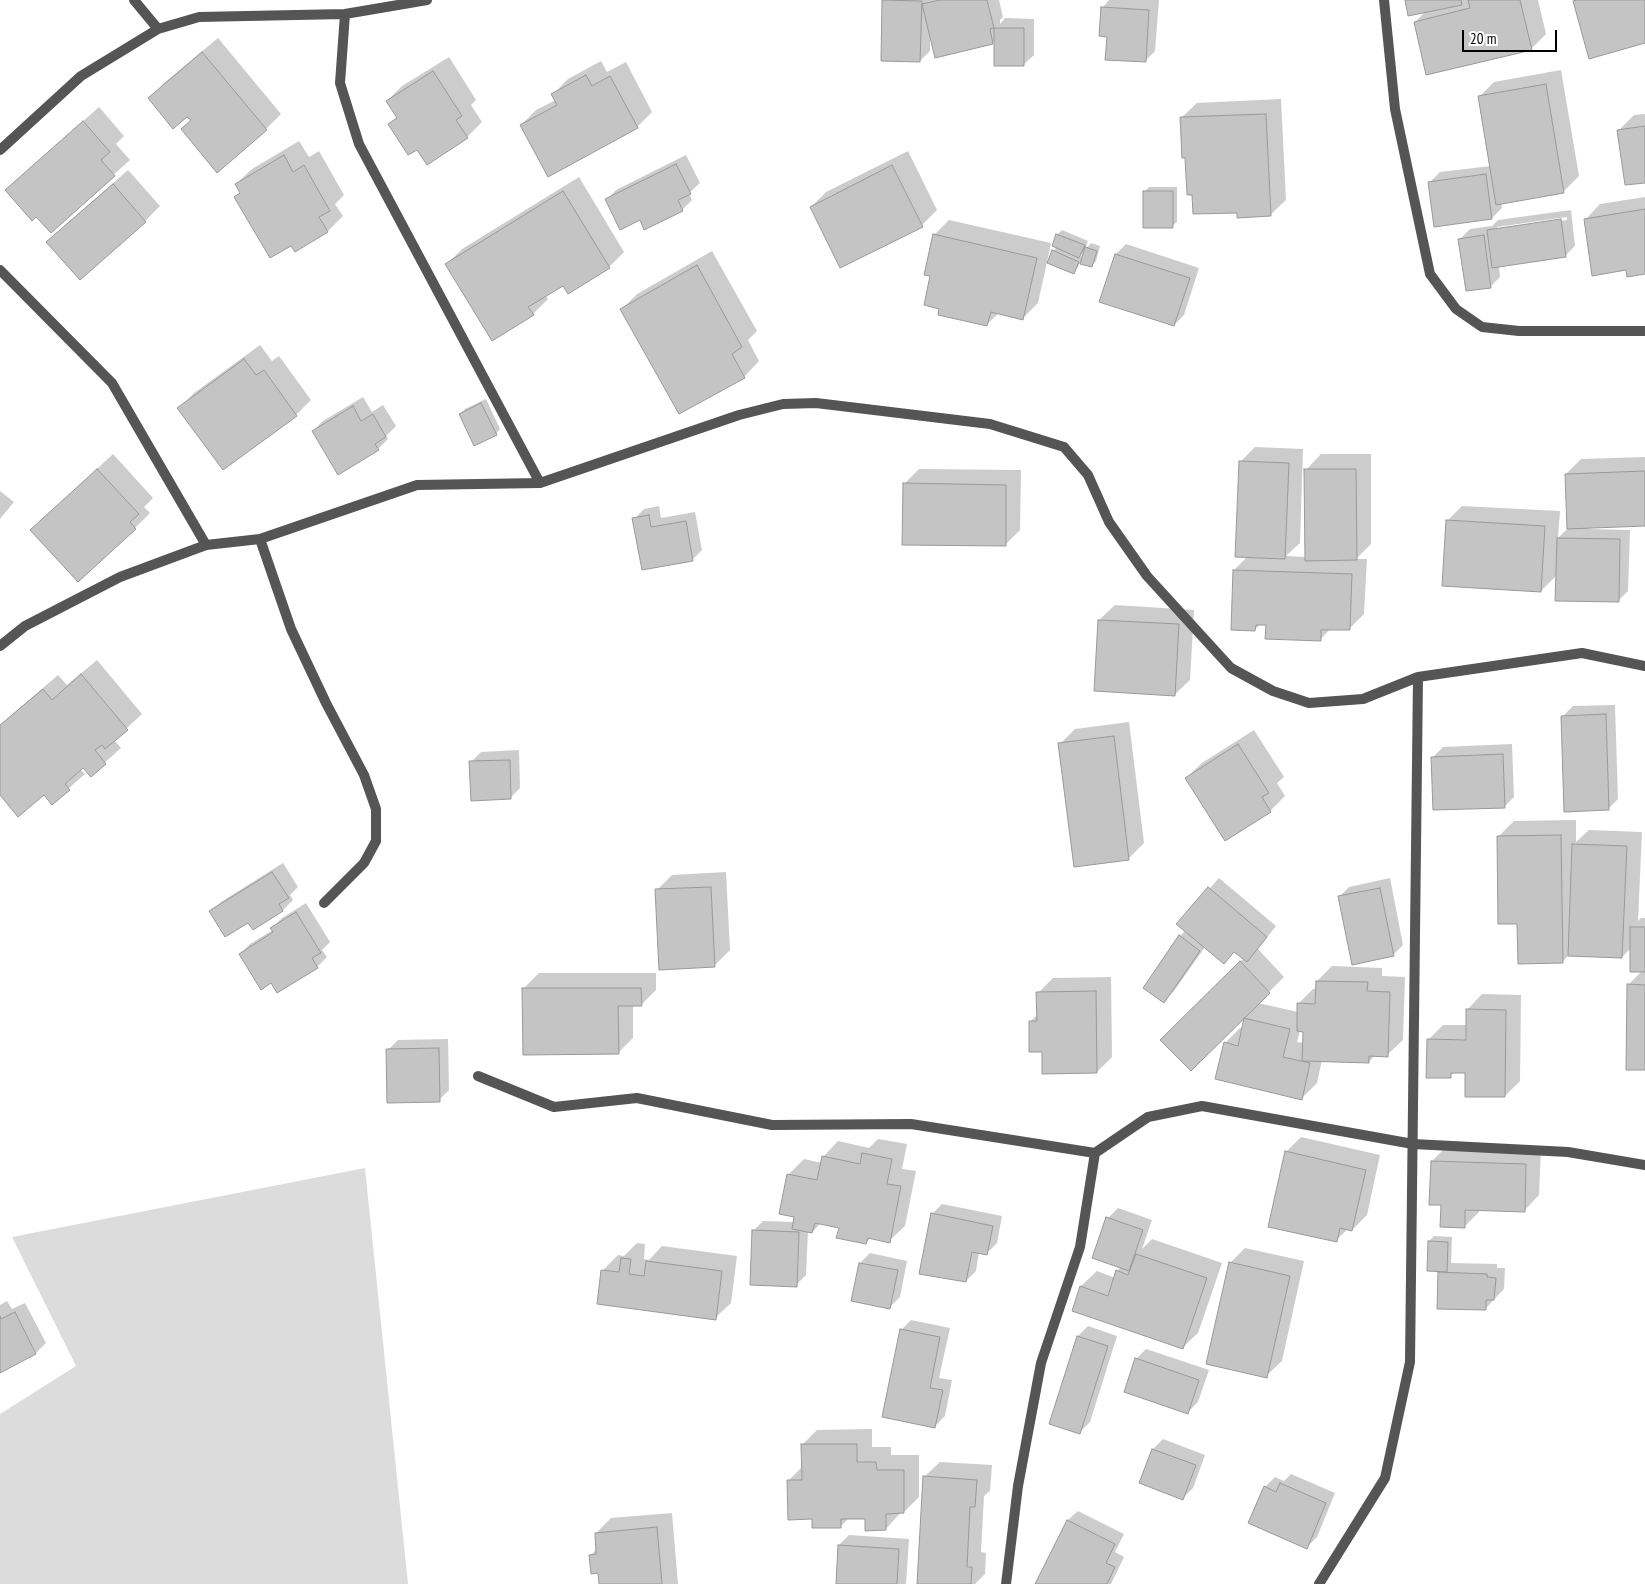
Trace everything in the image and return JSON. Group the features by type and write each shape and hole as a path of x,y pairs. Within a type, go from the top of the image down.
{"street":[{"path":"134,0 158,29"},
{"path":"0,150 81,76 158,29 199,17 344,14 427,0"},
{"path":"1384,0 1395,109 1430,274 1456,309 1482,327 1519,331 1645,331"},
{"path":"344,14 340,83 359,144 540,483"},
{"path":"0,270 112,383 206,545"},
{"path":"0,646 26,626 120,577 206,545 260,539 417,485 540,483 739,415 783,404 816,403 990,424 1064,447 1088,475 1109,522 1147,576 1231,668 1272,691 1309,703 1363,699 1418,677 1582,652 1645,666"},
{"path":"260,539 291,629 326,703 364,775 376,809 376,841 364,863 324,903"},
{"path":"1320,1584 1385,1478 1410,1362 1418,677"},
{"path":"478,1076 554,1107 637,1098 772,1125 911,1124 1095,1153 1148,1117 1202,1106 1413,1144 1568,1152 1645,1165"},
{"path":"1006,1584 1018,1486 1041,1363 1080,1247 1095,1153"}],"shaded area":[{"path":"365,1168 408,1584 0,1584 0,1414 76,1366 12,1237"}],"building":[{"path":"882,0 922,1 920,62 881,61"},
{"path":"940,0 987,0 994,28 990,29 993,44 935,58 922,4"},
{"path":"1405,0 1461,0 1462,5 1408,16"},
{"path":"1468,0 1520,0 1532,50 1426,75 1414,22 1470,8"},
{"path":"1645,0 1645,43 1589,59 1573,1"},
{"path":"1101,7 1149,10 1146,62 1105,60 1107,37 1099,36"},
{"path":"994,28 1024,28 1024,66 994,66"},
{"path":"202,52 267,130 217,173 181,129 191,120 187,117 173,129 148,98"},
{"path":"433,71 462,116 456,120 468,138 427,165 417,150 408,155 388,124 397,118 386,101"},
{"path":"586,75 592,86 610,76 638,128 548,177 520,125 557,105 551,94"},
{"path":"1546,84 1564,193 1496,205 1478,96"},
{"path":"1266,114 1271,216 1237,218 1237,213 1193,214 1192,195 1187,195 1185,158 1182,158 1180,117"},
{"path":"83,121 110,152 101,160 115,176 51,233 36,217 32,221 5,190"},
{"path":"1645,126 1645,183 1625,185 1617,130"},
{"path":"284,155 293,172 304,165 330,211 319,217 328,232 295,252 291,246 270,258 234,197 240,193 235,184"},
{"path":"676,164 691,194 678,200 683,211 644,230 640,220 620,230 605,199"},
{"path":"892,165 923,227 840,268 810,207"},
{"path":"1486,174 1492,219 1434,227 1428,182"},
{"path":"113,184 146,222 80,280 46,242"},
{"path":"563,191 610,268 568,294 563,286 528,307 534,315 492,341 445,264"},
{"path":"1143,191 1173,191 1173,228 1143,228"},
{"path":"1645,209 1645,274 1627,277 1626,270 1592,276 1584,219"},
{"path":"1561,219 1566,257 1492,268 1487,230"},
{"path":"933,234 1037,258 1023,320 991,312 987,326 938,315 939,309 924,305 930,276 924,275"},
{"path":"1056,234 1085,245 1079,258 1052,246"},
{"path":"1484,235 1491,288 1466,291 1458,239"},
{"path":"1085,247 1097,251 1092,267 1080,264"},
{"path":"1052,250 1079,262 1074,274 1047,263"},
{"path":"1115,254 1190,278 1174,326 1099,302"},
{"path":"697,265 742,347 732,354 745,378 679,414 620,309"},
{"path":"244,359 256,375 264,370 297,416 223,470 177,408"},
{"path":"481,403 497,435 474,446 459,414"},
{"path":"353,406 361,421 373,414 386,437 375,444 379,450 338,475 312,431"},
{"path":"1239,461 1289,463 1285,559 1235,557"},
{"path":"97,469 139,514 130,522 136,529 78,582 30,530"},
{"path":"1304,469 1356,469 1357,560 1305,561"},
{"path":"1645,471 1645,526 1567,529 1565,474"},
{"path":"903,483 1006,485 1006,546 902,545"},
{"path":"649,515 651,527 686,521 693,561 642,570 632,518"},
{"path":"1446,520 1545,526 1541,592 1442,586"},
{"path":"1557,538 1620,539 1619,602 1555,601"},
{"path":"1233,570 1352,574 1350,630 1321,630 1321,641 1265,639 1266,625 1256,625 1255,631 1231,630"},
{"path":"1098,620 1179,624 1175,696 1094,691"},
{"path":"81,674 128,730 105,749 102,745 95,750 106,764 91,777 83,768 65,784 70,790 52,805 44,795 18,817 0,795 0,725 43,689 52,700"},
{"path":"1606,714 1609,810 1564,812 1561,716"},
{"path":"1114,736 1129,860 1074,867 1058,743"},
{"path":"1238,744 1269,793 1262,797 1271,812 1225,841 1185,778"},
{"path":"1503,754 1505,808 1433,810 1431,757"},
{"path":"510,760 511,799 471,801 469,761"},
{"path":"1561,835 1563,963 1518,964 1517,924 1498,924 1497,836"},
{"path":"1572,844 1627,846 1622,958 1568,956"},
{"path":"272,872 289,898 279,904 283,911 253,930 248,923 225,937 209,911"},
{"path":"711,887 715,967 659,970 655,889"},
{"path":"1208,887 1267,937 1247,962 1234,952 1224,964 1176,924"},
{"path":"1380,888 1394,956 1352,965 1338,896"},
{"path":"296,912 321,953 312,958 318,968 277,993 271,983 261,990 239,954 273,932 270,928"},
{"path":"1630,927 1645,927 1645,972 1630,972"},
{"path":"1179,935 1200,951 1164,1003 1143,988"},
{"path":"1240,961 1270,993 1191,1071 1160,1040"},
{"path":"1316,981 1368,982 1367,991 1390,992 1388,1057 1369,1056 1369,1063 1302,1061 1303,1032 1297,1031 1297,1003 1315,1004"},
{"path":"1627,984 1645,985 1645,1070 1626,1070"},
{"path":"522,988 641,988 642,1006 618,1006 619,1054 523,1055"},
{"path":"1096,991 1097,1073 1042,1074 1042,1052 1029,1052 1029,1021 1037,1021 1036,992"},
{"path":"1466,1009 1506,1010 1505,1097 1465,1097 1465,1073 1451,1073 1451,1078 1426,1078 1427,1039 1466,1040"},
{"path":"1244,1018 1290,1029 1283,1057 1310,1063 1302,1100 1215,1079 1224,1042 1238,1046"},
{"path":"439,1048 440,1102 387,1103 386,1049"},
{"path":"1285,1151 1366,1170 1352,1231 1340,1228 1337,1242 1268,1227"},
{"path":"862,1153 892,1159 887,1184 901,1186 890,1243 868,1238 866,1244 836,1238 839,1228 815,1223 812,1233 792,1229 794,1217 779,1214 787,1174 817,1180 822,1156 860,1164"},
{"path":"1431,1161 1526,1164 1525,1212 1465,1210 1465,1228 1440,1227 1441,1205 1429,1205"},
{"path":"931,1213 993,1226 987,1255 972,1252 966,1282 919,1274"},
{"path":"1106,1217 1143,1230 1129,1271 1092,1258"},
{"path":"752,1230 799,1232 797,1287 750,1285"},
{"path":"1428,1241 1448,1242 1447,1272 1427,1271"},
{"path":"1136,1254 1207,1278 1183,1349 1072,1311 1080,1286 1108,1296 1116,1270 1128,1275"},
{"path":"621,1258 631,1259 629,1274 644,1276 646,1261 722,1271 716,1320 597,1304 601,1270 619,1272"},
{"path":"1229,1262 1290,1276 1267,1378 1206,1364"},
{"path":"859,1263 898,1270 890,1309 851,1301"},
{"path":"1438,1272 1487,1274 1487,1277 1496,1278 1494,1300 1486,1300 1486,1310 1437,1309"},
{"path":"15,1312 36,1354 0,1373 0,1316 1,1319"},
{"path":"900,1329 940,1337 930,1388 943,1390 935,1428 882,1417"},
{"path":"1077,1336 1108,1346 1080,1434 1049,1424"},
{"path":"1135,1358 1199,1380 1188,1414 1124,1392"},
{"path":"801,1444 857,1444 857,1462 876,1462 877,1470 904,1470 904,1513 886,1514 886,1530 865,1531 865,1519 841,1519 841,1528 812,1528 812,1519 788,1520 787,1480 802,1480"},
{"path":"1152,1449 1196,1465 1183,1500 1139,1483"},
{"path":"923,1476 977,1480 975,1507 970,1507 967,1567 972,1567 971,1584 917,1584"},
{"path":"1280,1483 1326,1503 1307,1549 1248,1523 1264,1486 1276,1492"},
{"path":"1067,1520 1115,1544 1106,1563 1115,1567 1107,1584 1035,1584"},
{"path":"657,1527 662,1584 599,1584 598,1573 591,1574 589,1555 596,1554 595,1533"},
{"path":"838,1545 899,1549 897,1584 836,1584"}]}
